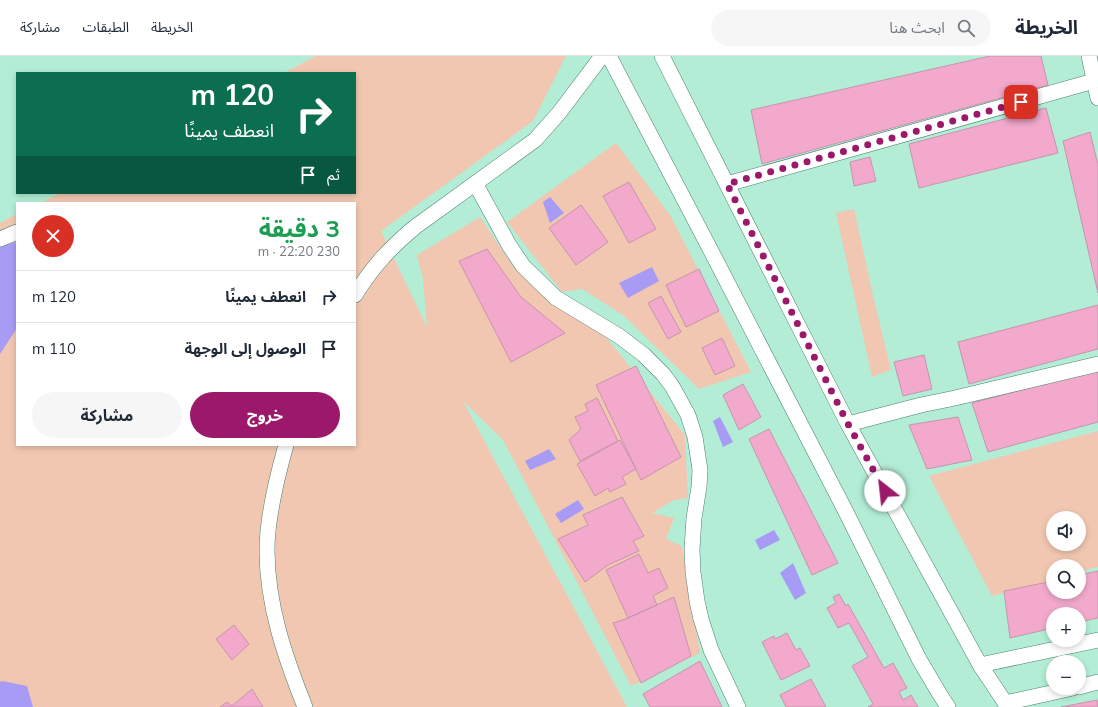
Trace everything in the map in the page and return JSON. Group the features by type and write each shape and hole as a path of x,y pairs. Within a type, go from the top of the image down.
{"street":[{"path":"356,294 377,262 399,240 535,140 559,113 602,56"},
{"path":"609,56 842,505 918,659 948,707"},
{"path":"662,56 848,424 980,665 1006,705 1046,695"},
{"path":"1089,56 1098,98"},
{"path":"727,184 1094,81"},
{"path":"475,183 509,245 523,266 556,298 619,336 644,355 663,374 672,386 688,415 695,437 700,470 692,549 697,601 711,650 738,707"},
{"path":"0,239 16,232"},
{"path":"848,424 921,405 1098,364"},
{"path":"286,446 276,485 269,524 267,550 269,588 282,643 305,707"},
{"path":"980,665 1098,640"},
{"path":"1086,685 1098,682"}],"shaded area":[{"path":"316,56 566,56 533,121 381,231 427,327 423,279 417,255 480,217 513,266 602,332 685,435 688,498 674,500 652,513 674,518 666,539 682,546 700,653 631,686 503,440 463,401 627,707 0,707 0,223 16,215 16,446 356,446 356,202 42,202 58,194 356,194 356,72 286,72"},
{"path":"616,143 670,215 751,372 699,389 624,316 582,289 562,292 507,222"},
{"path":"550,197 564,213 550,223 543,202"},
{"path":"854,209 891,370 872,377 836,213"},
{"path":"16,242 16,330 0,354 0,247"},
{"path":"652,267 659,281 628,298 619,283"},
{"path":"720,417 733,442 723,447 713,421"},
{"path":"1098,431 1098,567 1086,570 1086,559 1046,559 1046,582 992,596 929,476"},
{"path":"549,449 556,459 530,470 525,461"},
{"path":"578,500 584,509 561,523 555,514"},
{"path":"774,530 780,540 760,550 755,540"},
{"path":"793,563 806,593 795,600 780,573"},
{"path":"2,681 27,686 33,707 0,707 0,682"}],"building":[{"path":"990,56 1041,56 1048,85 762,164 751,110"},
{"path":"1046,108 1058,153 919,188 909,144"},
{"path":"1090,132 1098,165 1098,293 1063,141"},
{"path":"870,157 876,181 854,186 850,162"},
{"path":"629,182 656,229 629,243 603,196"},
{"path":"581,205 608,242 576,265 549,228"},
{"path":"487,249 521,297 565,333 511,362 459,261"},
{"path":"699,269 719,311 686,327 666,285"},
{"path":"661,296 681,332 668,339 648,303"},
{"path":"1098,305 1098,349 969,384 958,342"},
{"path":"722,338 735,366 715,375 702,348"},
{"path":"924,355 932,389 903,396 894,362"},
{"path":"636,366 681,457 641,480 596,385"},
{"path":"1098,370 1098,422 988,452 972,403"},
{"path":"743,384 761,417 739,430 723,395"},
{"path":"597,398 618,441 580,461 569,440 581,429 575,417 588,411 585,404"},
{"path":"958,417 972,460 927,469 909,425"},
{"path":"769,429 838,563 812,575 749,439"},
{"path":"620,440 636,469 622,477 626,484 610,492 608,488 595,496 577,464"},
{"path":"622,497 644,536 633,541 639,551 608,565 585,582 558,539 588,525 583,515"},
{"path":"639,554 648,573 659,568 668,588 653,596 657,605 628,618 606,570"},
{"path":"1098,571 1098,618 1086,621 1086,607 1046,607 1046,630 1010,638 1004,591 1046,582 1046,599 1086,599 1086,574"},
{"path":"839,594 846,606 848,604 884,668 893,663 907,688 899,692 903,700 911,695 918,707 868,707 873,704 852,666 868,657 849,623 838,628 827,608 836,603 833,597"},
{"path":"674,597 691,656 641,683 613,623 628,618"},
{"path":"234,625 249,644 232,660 216,639"},
{"path":"787,633 796,650 800,648 810,666 781,680 762,642 774,636 775,639"},
{"path":"700,661 722,707 650,707 643,694"},
{"path":"811,679 826,707 786,707 780,695"},
{"path":"252,689 263,707 220,707 227,702 232,706"},
{"path":"1097,700 1098,707 1061,707"}],"route":[{"path":"885,491 848,424 727,184 1021,102"}]}
